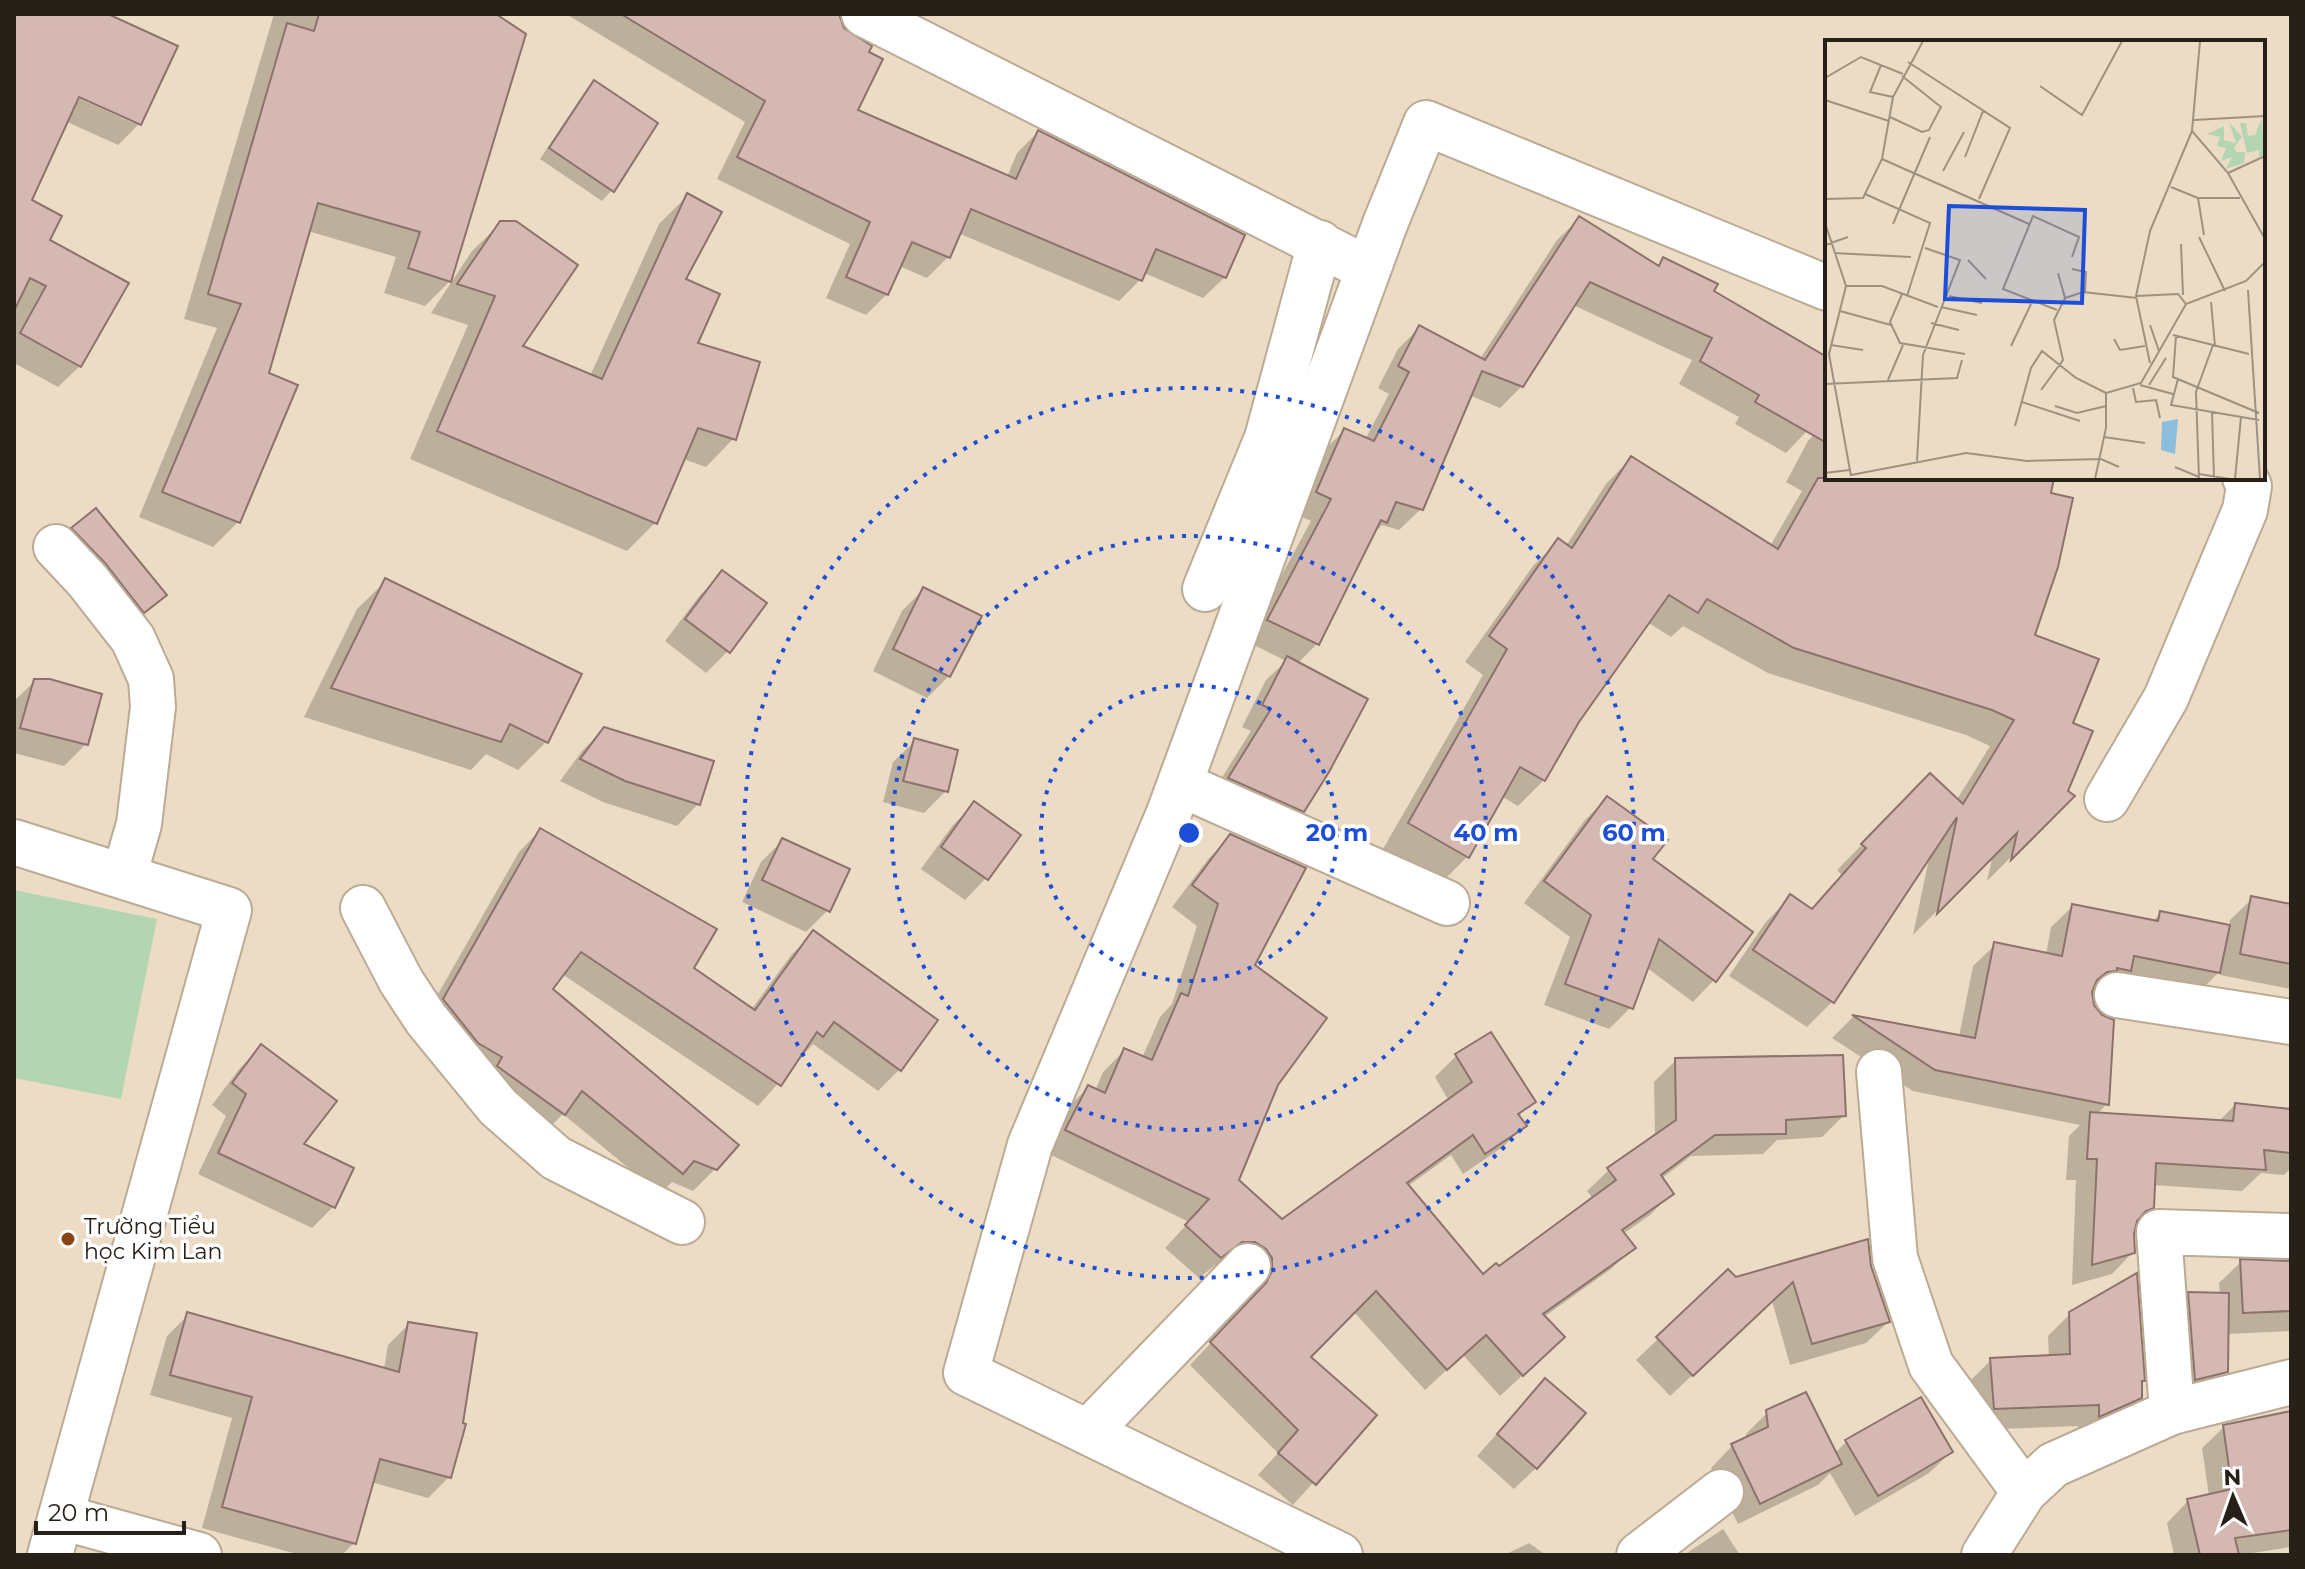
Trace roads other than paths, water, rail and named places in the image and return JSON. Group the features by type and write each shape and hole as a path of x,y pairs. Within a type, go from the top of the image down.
{"street":[{"path":"864,14 1368,269"},
{"path":"1340,1555 966,1373 1030,1145 1180,784 1368,269 1426,123 1825,287"},
{"path":"1205,589 1267,438 1320,243"},
{"path":"2107,799 2166,698 2245,510 2249,486 2246,480"},
{"path":"56,547 87,580 133,639 151,679 152,720 139,824 124,876"},
{"path":"1180,784 1447,903"},
{"path":"14,842 229,910 55,1536 199,1555"},
{"path":"363,908 401,981 498,1107 556,1158 682,1222"},
{"path":"2117,995 2291,1022"},
{"path":"1879,1072 1895,1258 1931,1365 2024,1492"},
{"path":"2172,1412 2159,1232 2291,1236"},
{"path":"1088,1432 1248,1266"},
{"path":"1984,1555 2024,1492 2053,1465 2172,1412 2291,1382"},
{"path":"1639,1555 1721,1492"}],"place":[{"name":"Trường Tiểu học Kim Lan","path":"68,1239"}]}
